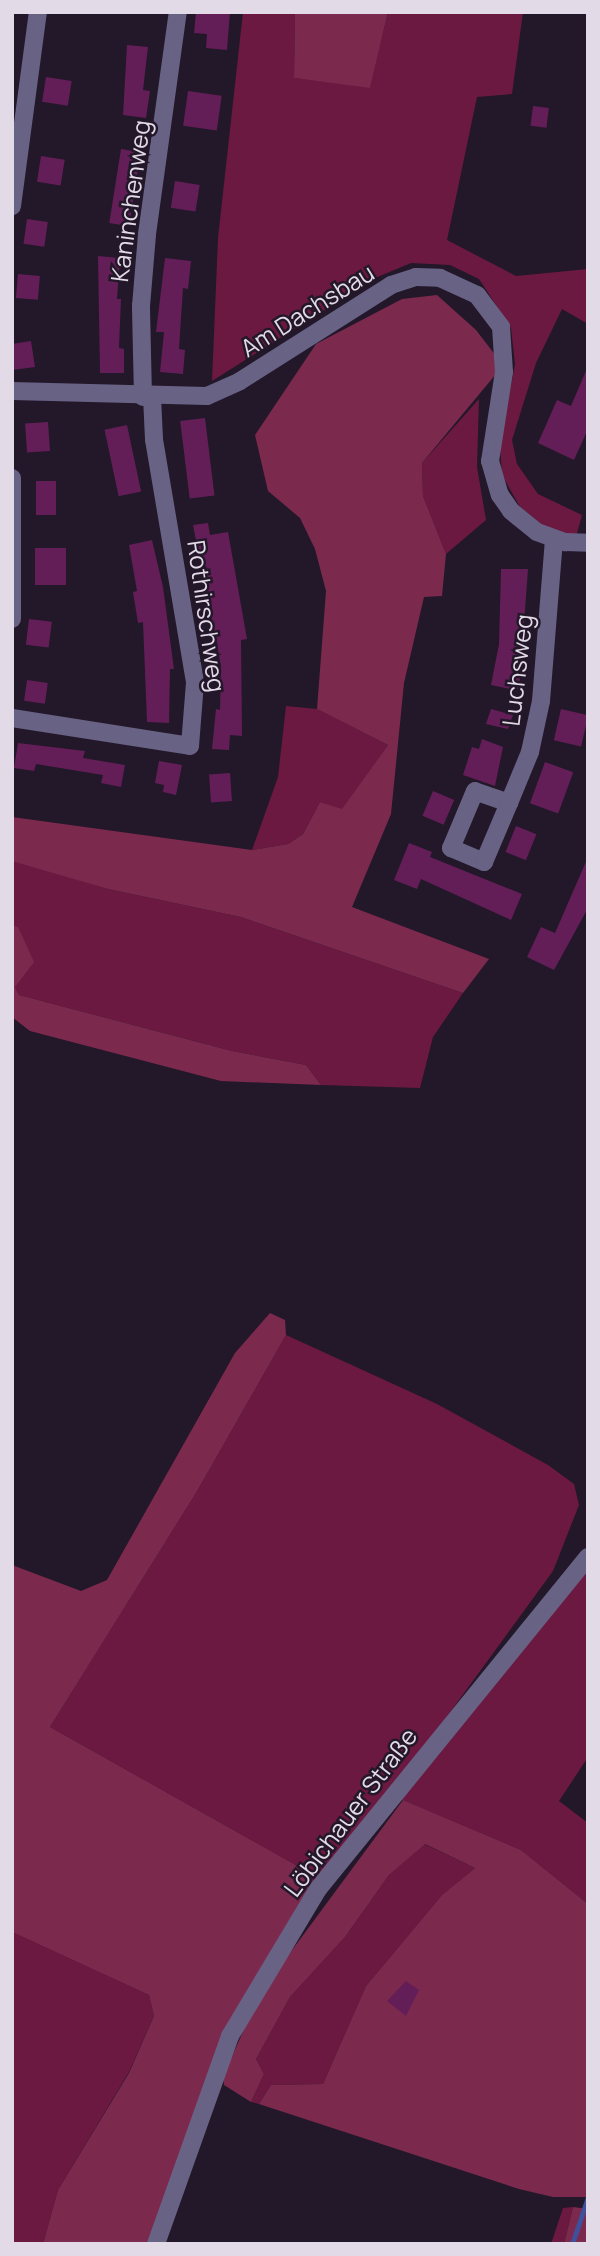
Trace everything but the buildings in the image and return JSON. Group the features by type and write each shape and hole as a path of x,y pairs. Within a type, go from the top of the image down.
{"street":[{"path":"12,206 38,12"},
{"name":"Kaninchenweg","path":"147,397 141,306 147,234 178,12"},
{"name":"Am Dachsbau","path":"12,391 147,397 207,396 221,391 391,285 416,277 461,285 491,309 506,347 490,442 497,486 523,522 554,539 588,543"},
{"name":"Rothirschweg","path":"12,718 190,746 195,682 147,397"},
{"path":"12,478 12,619"},
{"name":"Luchsweg","path":"509,803 530,752 541,701 554,539"},
{"name":"Löbichauer Straße","path":"156,2244 230,2036 318,1889 588,1557"}],"shaded area":[{"path":"243,12 295,12 294,78 370,87 388,12 523,12 512,94 477,97 447,240 516,276 588,269 588,324 562,309 536,363 512,440 517,464 538,494 582,515 576,537 545,527 520,507 502,475 500,445 515,364 511,328 479,279 450,265 411,263 375,278 212,381 218,238"},
{"path":"295,12 388,12 370,88 294,78"},
{"path":"437,295 476,330 496,356 496,374 422,463 423,496 446,554 442,596 424,597 404,683 391,814 352,907 489,959 463,993 241,917 108,889 12,861 12,817 252,850 288,844 303,834 320,802 342,809 388,745 317,709 326,591 315,549 300,518 268,491 255,435 316,344 402,299"},
{"path":"479,399 477,467 486,520 446,554 423,496 422,463"},
{"path":"286,706 317,709 388,745 342,810 320,802 303,834 288,844 252,850 278,777"},
{"path":"13,860 108,889 241,917 463,993 433,1037 420,1088 321,1085 306,1065 232,1051 19,995 15,987 18,927 12,924"},
{"path":"12,924 18,927 34,962 15,987 19,995 232,1051 306,1065 321,1085 221,1081 30,1031 12,1017"},
{"path":"270,1313 285,1320 286,1335 196,1493 50,1727 294,1864 318,1889 230,2036 156,2244 43,2244 58,2190 129,2073 154,2016 149,1995 12,1932 12,1565 81,1591 107,1580 235,1353"},
{"path":"286,1335 437,1404 548,1465 574,1484 579,1505 553,1571 400,1781 588,1557 588,1757 559,1801 588,1823 588,1904 521,1850 391,1795 318,1889 294,1864 50,1727 196,1493"},
{"path":"403,1800 521,1850 588,1904 588,2197 553,2197 519,2189 259,2104 271,2085 323,2084 366,1986 442,1895 475,1868 425,1844 389,1875 345,1937 290,1997 256,2059 264,2074 251,2102 224,2085 223,2077 245,2027 281,1965"},
{"path":"424,1844 475,1868 442,1895 366,1986 323,2084 271,2085 259,2104 251,2102 264,2074 256,2059 290,1997 345,1937 389,1875"},
{"path":"12,1932 149,1995 154,2016 129,2072 58,2190 43,2244 12,2244"},
{"path":"573,2207 564,2244 551,2244 563,2208"},
{"path":"573,2207 588,2209 588,2244 564,2244"}],"waterway":[{"path":"572,2244 588,2197"}]}
